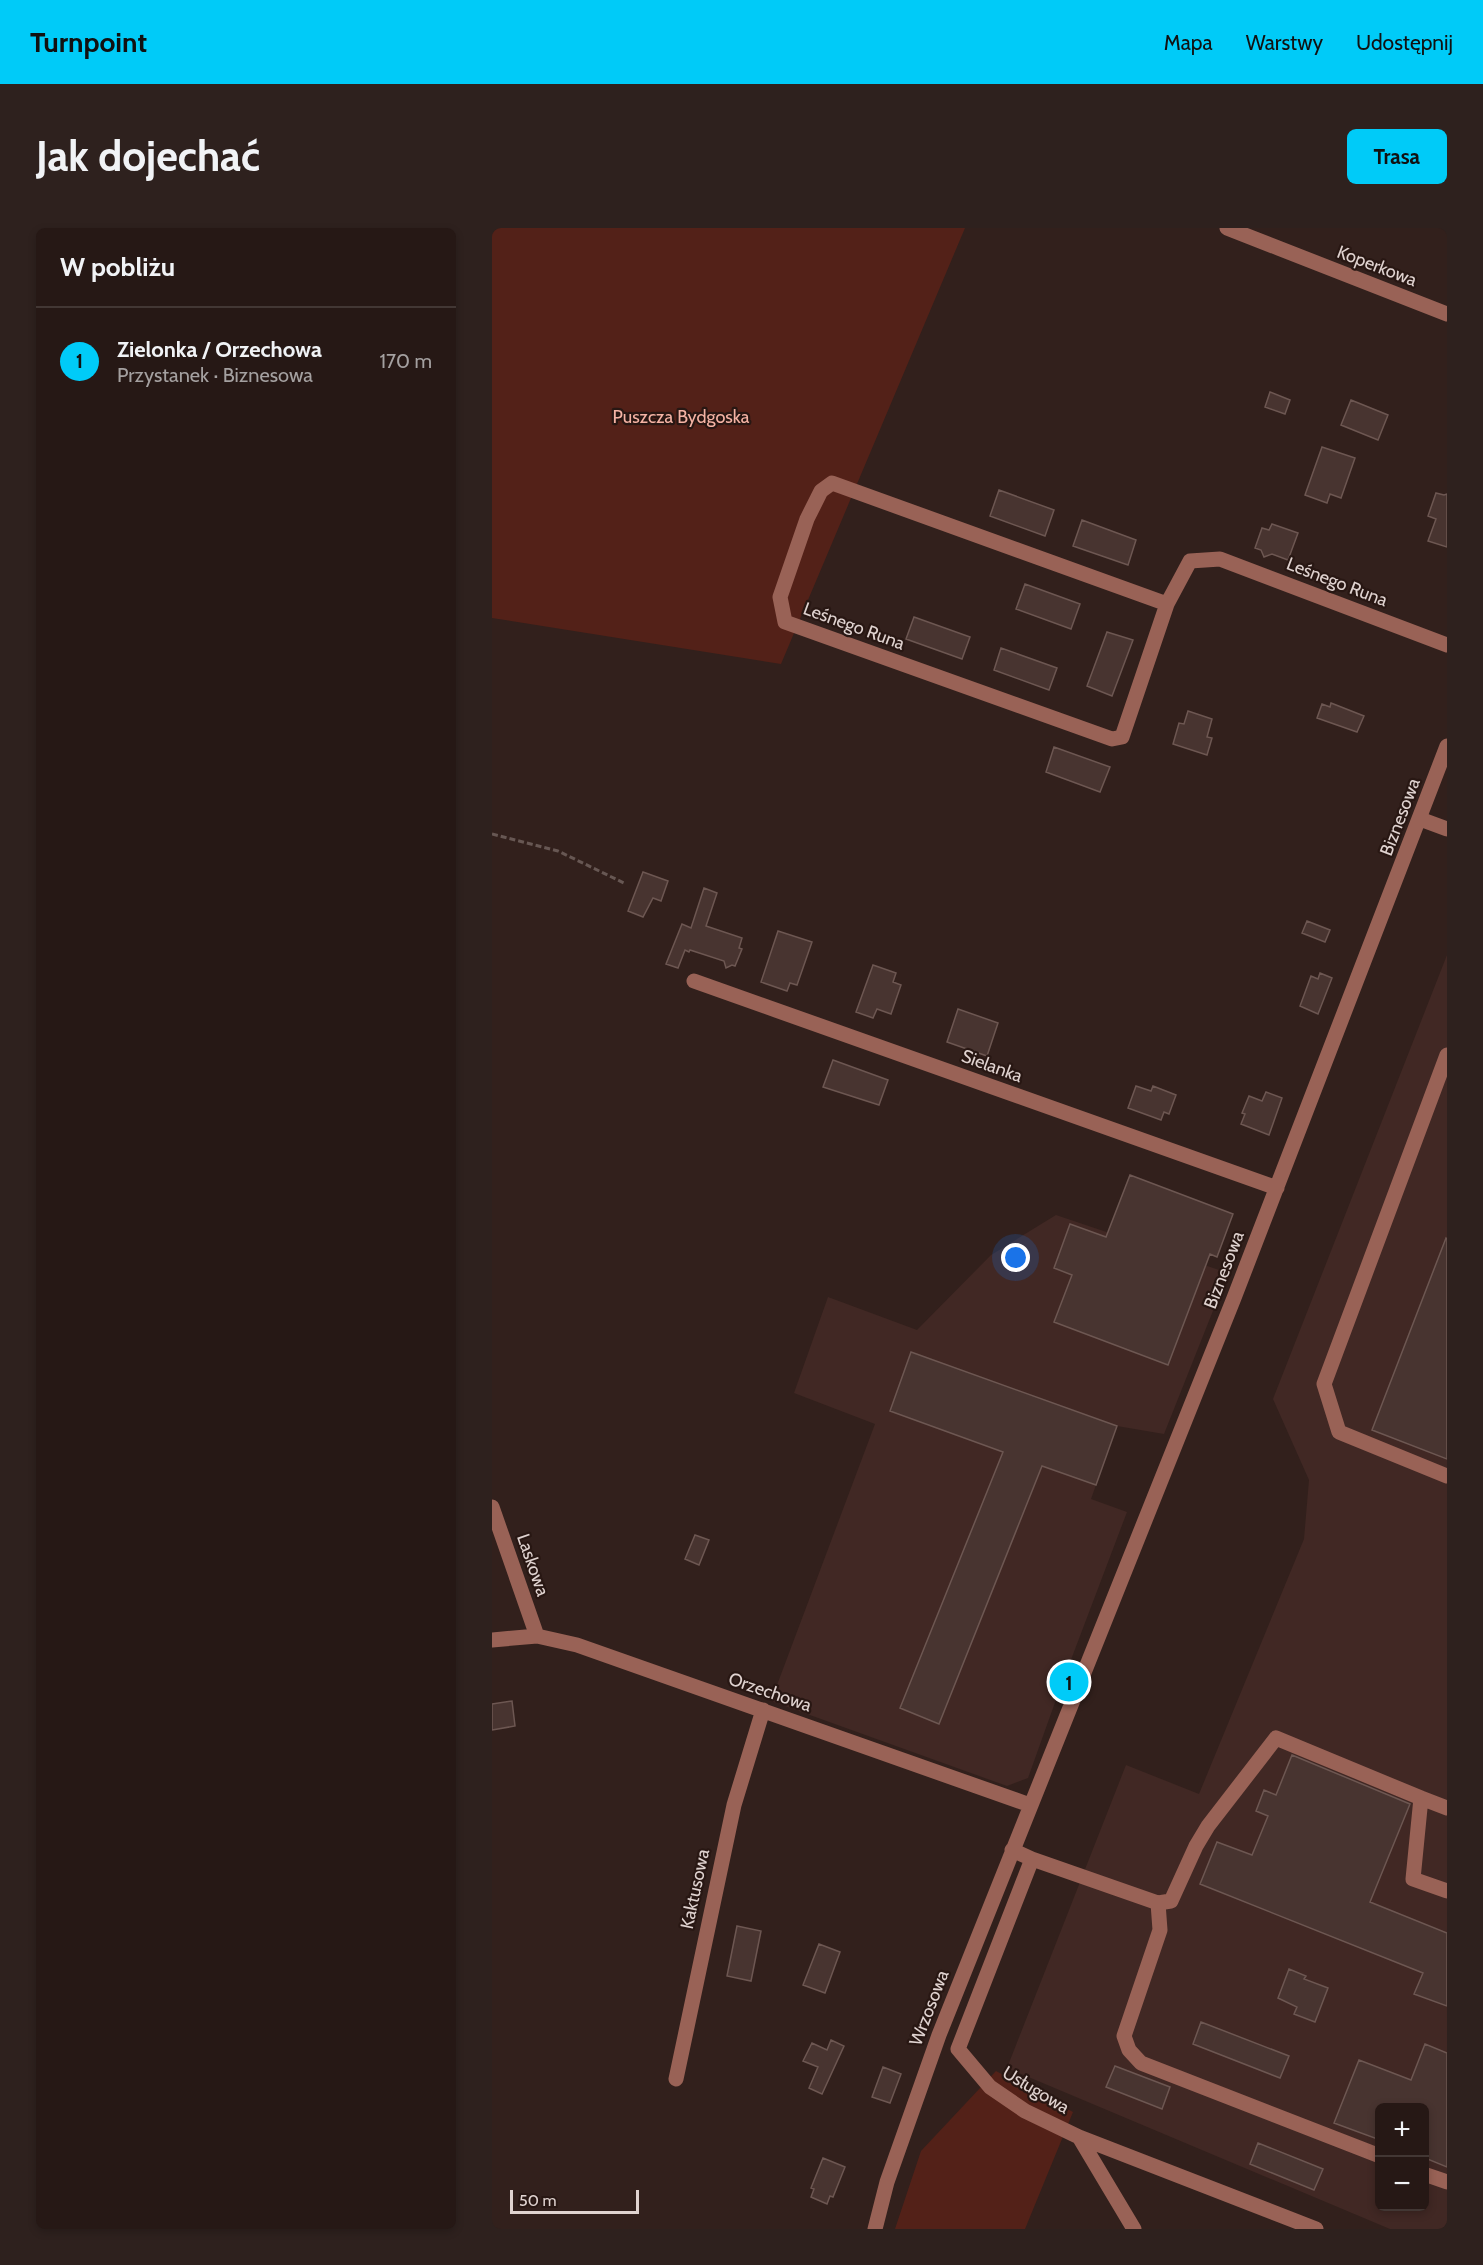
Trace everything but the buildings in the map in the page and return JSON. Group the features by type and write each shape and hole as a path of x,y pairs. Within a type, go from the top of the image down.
{"street":[{"name":"Koperkowa","path":"1227,228 1447,314"},
{"name":"Leśnego Runa","path":"1167,604 832,483 821,491 807,519 780,597 785,622 1112,739 1122,737 1167,604 1190,561 1220,559 1447,645"},
{"name":"Biznesowa","path":"1030,1805 1277,1188 1447,746"},
{"path":"1420,819 1447,829"},
{"name":"Sielanka","path":"694,981 1277,1188"},
{"path":"1447,1055 1324,1384 1339,1432 1447,1476"},
{"name":"Laskowa","path":"492,1507 537,1636"},
{"name":"Orzechowa","path":"492,1640 537,1636 578,1645 1030,1805"},
{"name":"Kaktusowa","path":"676,2079 734,1805 763,1710"},
{"path":"1012,1850 1158,1903 1171,1901 1196,1846 1208,1826 1275,1738 1447,1808"},
{"path":"1421,1798 1413,1879 1447,1891"},
{"name":"Wrzosowa","path":"875,2229 887,2182 939,2035 1030,1805"},
{"name":"Usługowa","path":"1032,1859 958,2049 990,2087 1025,2110 1079,2137 1316,2229"},
{"path":"1158,1903 1160,1930 1124,2036 1129,2050 1141,2063 1375,2154"},
{"path":"1079,2137 1134,2229"},
{"path":"1429,2175 1447,2182"}],"path":[{"path":"492,834 558,851 624,883"}],"shaded area":[{"path":"1447,955 1447,2229 1390,2229 1007,2068 1126,1765 1199,1794 1304,1539 1309,1480 1273,1399"},
{"path":"1056,1215 1228,1273 1164,1434 1117,1426 1091,1499 1127,1512 1028,1778 1007,1786 771,1701 875,1424 794,1393 828,1297 917,1330 991,1255"}],"green space":[{"name":"Puszcza Bydgoska","path":"492,228 965,228 781,664 492,618"},
{"path":"996,2071 1073,2112 1025,2229 895,2229 921,2151"}],"place":[{"name":"Zielonka / Orzechowa","path":"1069,1682"}]}
